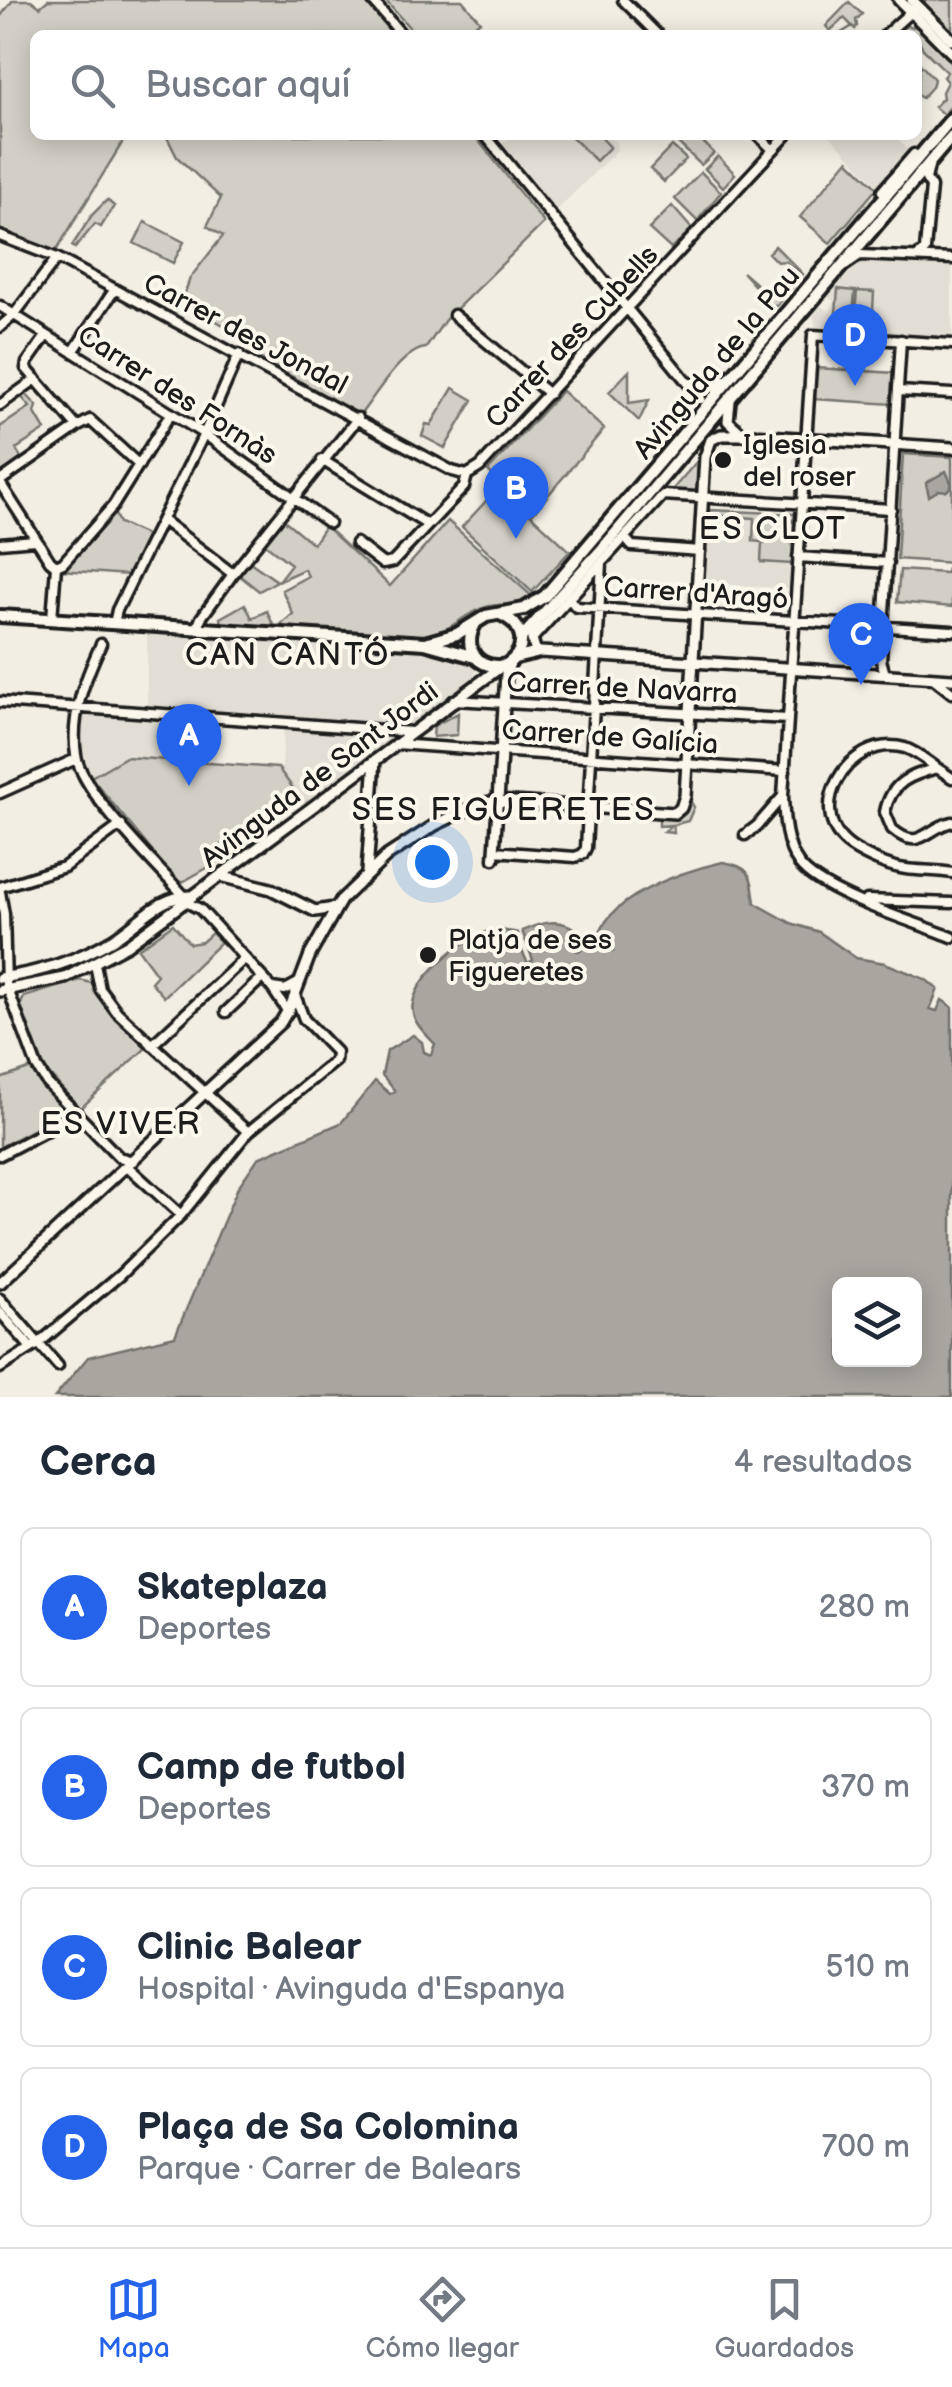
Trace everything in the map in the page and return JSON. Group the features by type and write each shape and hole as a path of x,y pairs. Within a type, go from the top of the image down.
{"main road":[{"name":"Avinguda de la Pau","path":"450,637 486,616 529,606 553,588 952,118"},
{"name":"Avinguda de la Pau","path":"530,643 536,621 566,595 952,136"},
{"path":"425,643 450,637 485,611 529,606"},
{"path":"1,614 425,643 476,658 488,666 509,662 530,643 517,624 499,614"},
{"path":"475,623 469,636 476,658"}],"street":[{"path":"372,0 398,30"},
{"path":"623,0 653,30"},
{"path":"899,0 914,6 952,40"},
{"path":"890,30 914,6"},
{"path":"914,6 952,54"},
{"path":"489,140 702,399"},
{"path":"763,140 773,150"},
{"name":"Carrer des Cubells","path":"356,544 389,565 464,487 467,475 480,467 549,394 782,140"},
{"path":"882,191 914,154"},
{"path":"922,253 931,188 926,174 930,161"},
{"name":"Carrer des Jondal","path":"0,236 57,258 452,472 467,475"},
{"path":"840,268 860,255 922,253 952,259"},
{"path":"0,327 14,315 57,258"},
{"path":"73,352 115,289"},
{"name":"Carrer des Fornàs","path":"0,306 204,434 329,524"},
{"path":"454,315 549,394"},
{"path":"688,381 707,387 720,384 779,323"},
{"path":"952,344 812,335 783,796 788,839 799,864 822,884 952,937"},
{"path":"46,336 26,368 77,427"},
{"path":"885,674 881,660 901,340"},
{"path":"114,624 117,610 240,354"},
{"path":"0,405 36,379"},
{"path":"898,391 952,394"},
{"path":"732,395 728,420 744,434"},
{"path":"56,566 63,563 113,506 171,413"},
{"path":"196,628 233,574 358,418"},
{"path":"56,566 0,482 90,420 138,465"},
{"path":"0,1283 286,1015 336,908 386,856 479,804 498,801 675,813 681,808 691,713 706,448 721,436 744,434 952,448"},
{"path":"322,460 428,525"},
{"name":"Avinguda de la Pau","path":"530,643 566,595 663,495 703,498"},
{"path":"703,498 891,509"},
{"path":"162,520 233,574"},
{"path":"624,538 632,546 700,551"},
{"path":"0,543 36,540"},
{"path":"798,557 888,563"},
{"path":"602,562 600,608 597,656 588,808 583,854 494,855 509,662 530,643 597,656 952,679"},
{"path":"52,619 56,566"},
{"name":"Carrer d'Aragó","path":"566,595 576,607 952,631"},
{"path":"101,644 85,678 78,708 76,759 87,783 120,825 272,988 286,1015"},
{"name":"Avinguda de Sant Jordi","path":"471,687 479,673 476,658"},
{"name":"Avinguda de Sant Jordi","path":"4,991 65,978 142,936 509,662"},
{"path":"933,678 952,693"},
{"name":"Carrer de Navarra","path":"454,700 788,719"},
{"path":"0,702 412,732"},
{"path":"423,724 422,736 432,747"},
{"name":"Carrer de Galícia","path":"396,744 785,770"},
{"path":"952,778 902,747 877,749 842,771 828,807 834,828 858,851 901,868 952,873"},
{"path":"0,792 76,759"},
{"path":"367,872 375,760"},
{"path":"938,768 916,772 901,782 885,806 886,817 896,834 909,839 920,839 952,822"},
{"path":"359,772 373,782"},
{"path":"744,835 783,796"},
{"path":"120,825 64,867 0,889 4,914 4,991 37,1067 127,1167 181,1215"},
{"path":"370,849 386,856"},
{"path":"242,860 240,872 245,880"},
{"path":"220,876 271,889 320,912 336,908"},
{"path":"189,898 200,909"},
{"name":"Avinguda de Sant Jordi","path":"3,978 72,960 113,940 168,899 189,898"},
{"path":"862,901 952,903"},
{"path":"310,909 322,933"},
{"path":"152,1045 244,958"},
{"path":"95,964 95,976 108,1001 248,1132"},
{"path":"226,1012 262,978"},
{"path":"272,988 297,989"},
{"path":"0,1368 35,1346 120,1275 181,1215 248,1132 337,1056 304,1019 297,989"},
{"path":"286,1015 304,1019"},
{"path":"0,1155 78,1114"},
{"path":"119,1157 127,1167"},
{"path":"0,1299 35,1346"},
{"path":"0,1312 58,1366"}],"shaded area":[{"path":"13,0 31,0 40,7 48,0 364,0 389,30 30,30 30,140 124,140 56,251 0,230 0,17"},
{"path":"385,0 462,0 480,21 470,30 412,30"},
{"path":"918,0 952,0 952,33"},
{"path":"849,2 862,14 855,29 844,18 831,30 826,26"},
{"path":"922,32 952,63 952,104 944,115 934,107 943,98 947,82 943,77 947,72 923,49"},
{"path":"922,66 934,79 922,98"},
{"path":"168,140 478,140 544,223 445,320 426,348 399,365 360,415 252,354 254,343 182,301 190,278 223,236 207,226 221,198 177,157"},
{"path":"506,140 613,140 617,150 556,211 501,145"},
{"path":"575,140 604,140 610,147 596,161"},
{"path":"701,140 714,153 701,165 677,142"},
{"path":"834,140 899,140 912,154 881,189"},
{"path":"672,146 686,159 664,182 650,169"},
{"path":"718,156 735,174 723,187 705,169"},
{"path":"848,160 877,188 830,243 800,217"},
{"path":"701,172 721,192 697,221 675,199"},
{"path":"107,200 114,206 101,227 95,224 75,248 72,246 92,215"},
{"path":"672,206 692,229 671,249 649,229"},
{"path":"145,222 184,242 173,263 134,243"},
{"path":"775,246 803,274 777,306 742,272 765,292 771,286 796,281 800,274 768,253"},
{"path":"872,261 952,267 952,337 816,328 813,315 820,306 830,311 834,301 828,298 835,288 855,267"},
{"path":"838,289 855,291 852,326 835,325"},
{"path":"857,291 874,292 872,328 854,327"},
{"path":"816,368 895,373 893,404 814,399"},
{"path":"629,371 629,403 649,400 639,421 609,392"},
{"path":"453,388 473,400 445,448 422,436 426,424 431,425"},
{"path":"562,391 604,429 533,513 488,471"},
{"path":"24,392 37,406 35,413 45,430 16,449 23,462 0,475 0,427 30,407 20,395"},
{"path":"903,454 952,457 952,563 897,559"},
{"path":"698,460 697,492 673,489"},
{"path":"946,471 952,485 947,491 939,490 929,496 926,483"},
{"path":"500,486 570,551 532,592 462,527"},
{"path":"113,510 119,523 148,536 128,575 60,570"},
{"path":"710,510 795,514 795,520 762,519 794,522 792,564 761,562 762,543 766,543 753,541 754,518 710,515"},
{"path":"710,516 795,521 791,589 706,583"},
{"path":"284,520 313,544 325,526 390,586 448,521 534,598 479,609 429,637 278,627 293,614 282,590 308,576 304,569 278,581 291,564 265,544"},
{"path":"250,562 277,581 259,591 239,575"},
{"path":"947,568 952,568 952,607 897,602 900,570 946,573"},
{"path":"245,604 252,618 267,611 274,627 222,624 220,618"},
{"path":"147,632 448,652 470,661 477,671 468,685 303,810 295,790 278,768 282,767 284,726 200,720 196,760 126,757 91,777 82,747 82,714 147,717"},
{"path":"458,713 457,735 433,737 434,726"},
{"path":"126,757 278,768 295,791 212,852 221,860 179,884 91,777"},
{"path":"687,802 694,807 688,821 673,825 674,833 664,832 672,825 659,826 659,813 675,814"},
{"path":"723,862 740,867 749,874 755,903 791,923 819,932 856,958 885,963 925,979 938,989 930,1009 937,1011 942,1000 952,1007 952,1397 55,1397 88,1357 175,1336 238,1187 258,1158 341,1123 375,1081 390,1094 395,1091 382,1075 387,1051 413,1035 422,1042 424,1052 431,1055 435,1044 416,1021 413,1003 431,971 453,951 486,932 518,933 528,963 533,960 522,931 551,922 578,931 580,945 574,949 578,951 613,951 611,944 596,946 601,929 612,914 646,889"},
{"path":"173,924 190,944 202,942 212,933 221,942 164,997 151,982 157,975 138,949"},
{"path":"80,980 91,983 146,1048 80,1109 45,1069 20,1006 24,997"},
{"path":"32,1068 67,1111 0,1147 0,1079"}],"waterway":[{"path":"846,30 851,27"}],"place":[{"name":"Plaça de Sa Colomina","path":"855,386"},
{"name":"Iglesia del roser","path":"723,460"},
{"name":"Camp de futbol","path":"516,539"},
{"name":"Clinic Balear","path":"861,685"},
{"name":"Skateplaza","path":"189,786"},
{"name":"Platja de ses Figueretes","path":"428,955"}],"district":[{"name":"ES CLOT","path":"773,528"},
{"name":"CAN CANTÓ","path":"288,654"},
{"name":"SES FIGUERETES","path":"504,809"},
{"name":"ES VIVER","path":"121,1123"}]}
